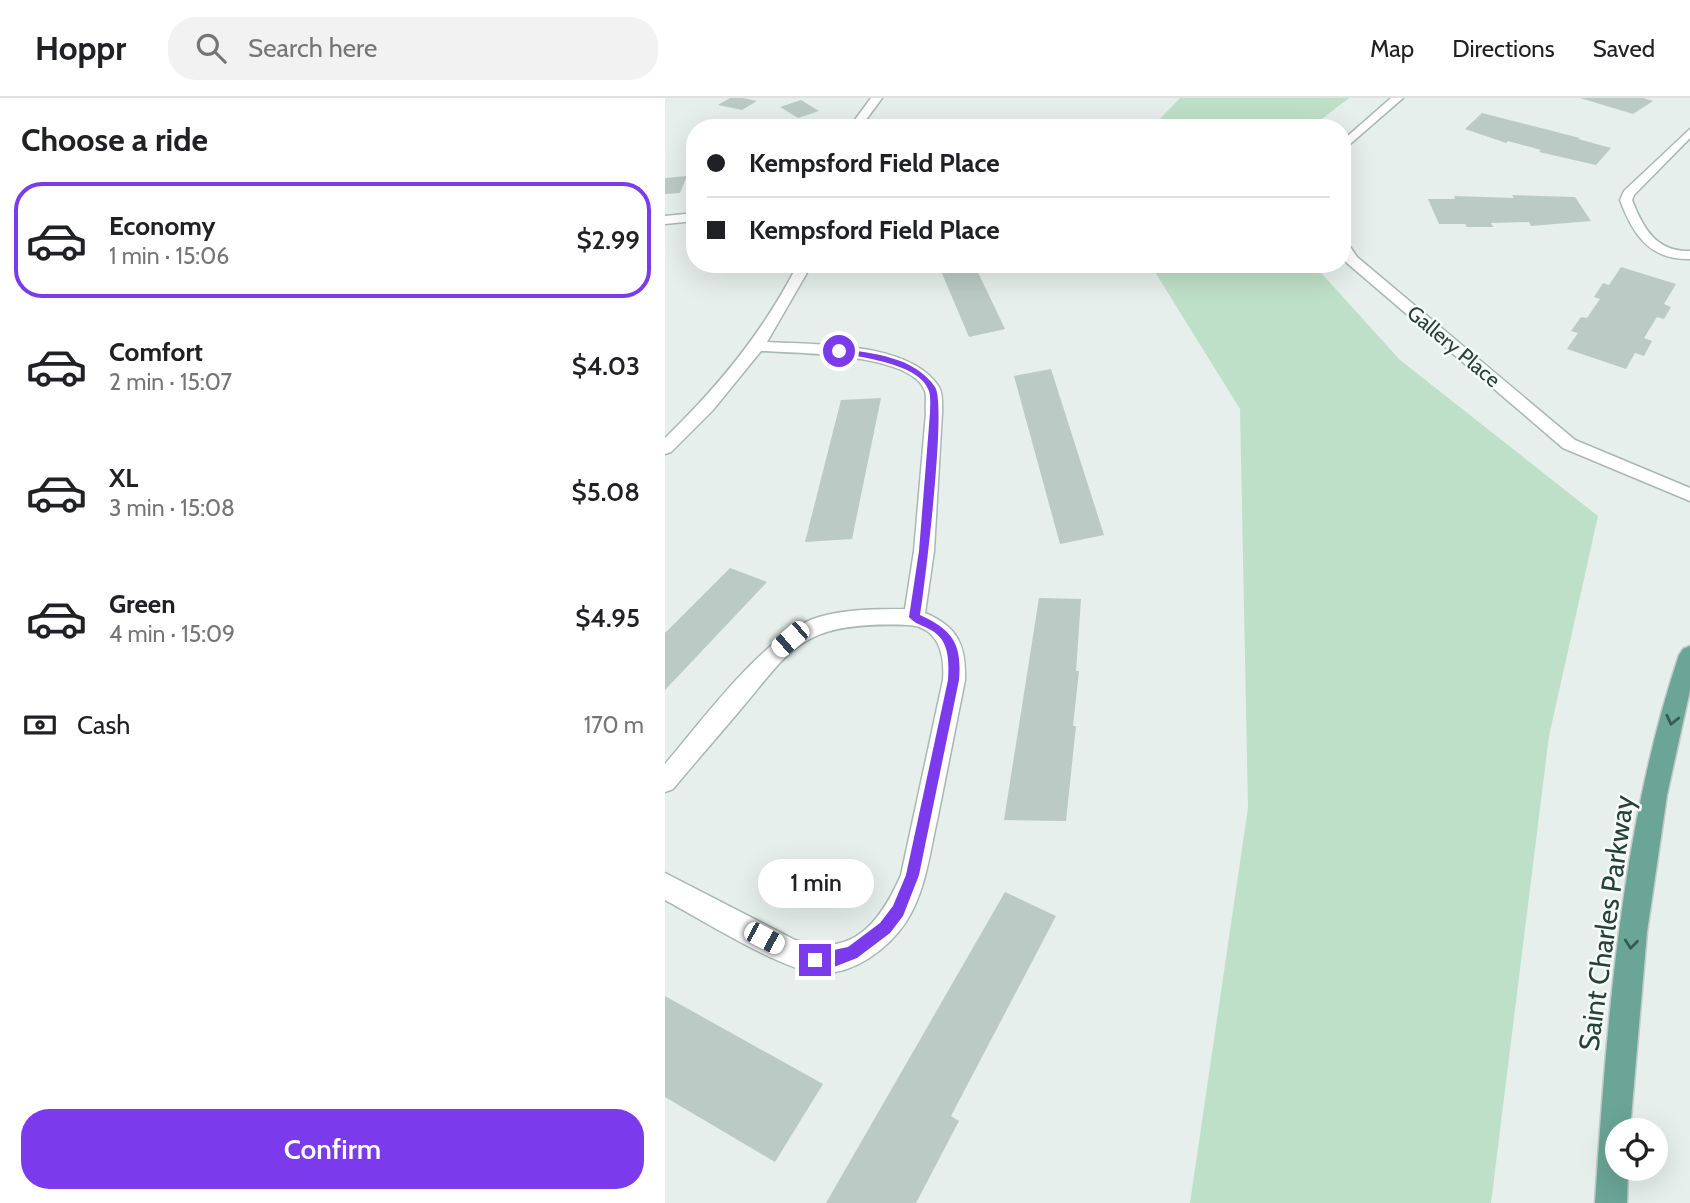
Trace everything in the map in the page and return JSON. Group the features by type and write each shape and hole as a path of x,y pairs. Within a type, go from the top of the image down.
{"main road":[{"name":"Saint Charles Parkway","path":"1611,1203 1618,1074 1633,928 1655,793 1690,655"}],"street":[{"path":"861,119 877,98"},
{"path":"1351,139 1398,98"},
{"path":"1690,132 1628,194 1626,200 1650,246 1669,254 1690,255"},
{"path":"665,220 686,218"},
{"name":"Gallery Place","path":"1351,258 1569,444 1690,495"},
{"path":"665,448 702,412 759,346 801,273"},
{"path":"759,346 839,351 894,360 924,379 933,390 934,413 924,551 914,617"},
{"path":"665,781 790,639 822,624 877,617 914,617 937,627 950,643 955,657 954,680 913,875 898,911 885,928 852,953 834,960 815,960 789,951 665,886"}],"green space":[{"path":"1180,98 1349,98 1322,119 1160,119"},
{"path":"1156,273 1321,273 1400,360 1598,516 1549,736 1491,1203 1190,1203 1248,808 1240,409"}],"building":[{"path":"730,98 757,101 742,110 718,105"},
{"path":"1580,98 1643,98 1653,101 1633,114"},
{"path":"801,100 819,111 798,118 780,107"},
{"path":"1482,113 1611,148 1596,165 1539,152 1541,150 1508,141 1506,143 1465,129"},
{"path":"686,176 680,193 665,194 665,178"},
{"path":"1512,195 1575,197 1591,221 1531,226 1529,222 1491,223 1493,227 1439,224 1428,199 1455,199 1454,196 1514,198"},
{"path":"1621,267 1676,284 1664,304 1671,307 1664,319 1657,317 1644,338 1652,341 1644,356 1635,353 1626,369 1567,349 1578,333 1571,331 1581,317 1587,318 1600,299 1594,297 1603,283 1609,285"},
{"path":"942,273 978,273 1005,329 969,337"},
{"path":"1051,369 1104,535 1060,544 1014,376"},
{"path":"881,398 852,539 805,542 841,400"},
{"path":"730,568 767,582 665,690 665,633"},
{"path":"1039,598 1081,599 1076,671 1079,671 1073,726 1076,726 1066,821 1004,820"},
{"path":"1005,892 1056,916 951,1116 959,1121 916,1203 826,1203"},
{"path":"665,996 823,1084 775,1162 665,1097"}],"route":[{"path":"815,960 834,960 852,953 885,928 898,911 913,875 954,680 955,657 950,643 937,627 914,617 924,551 934,413 933,390 910,368 894,360 839,351"}]}
